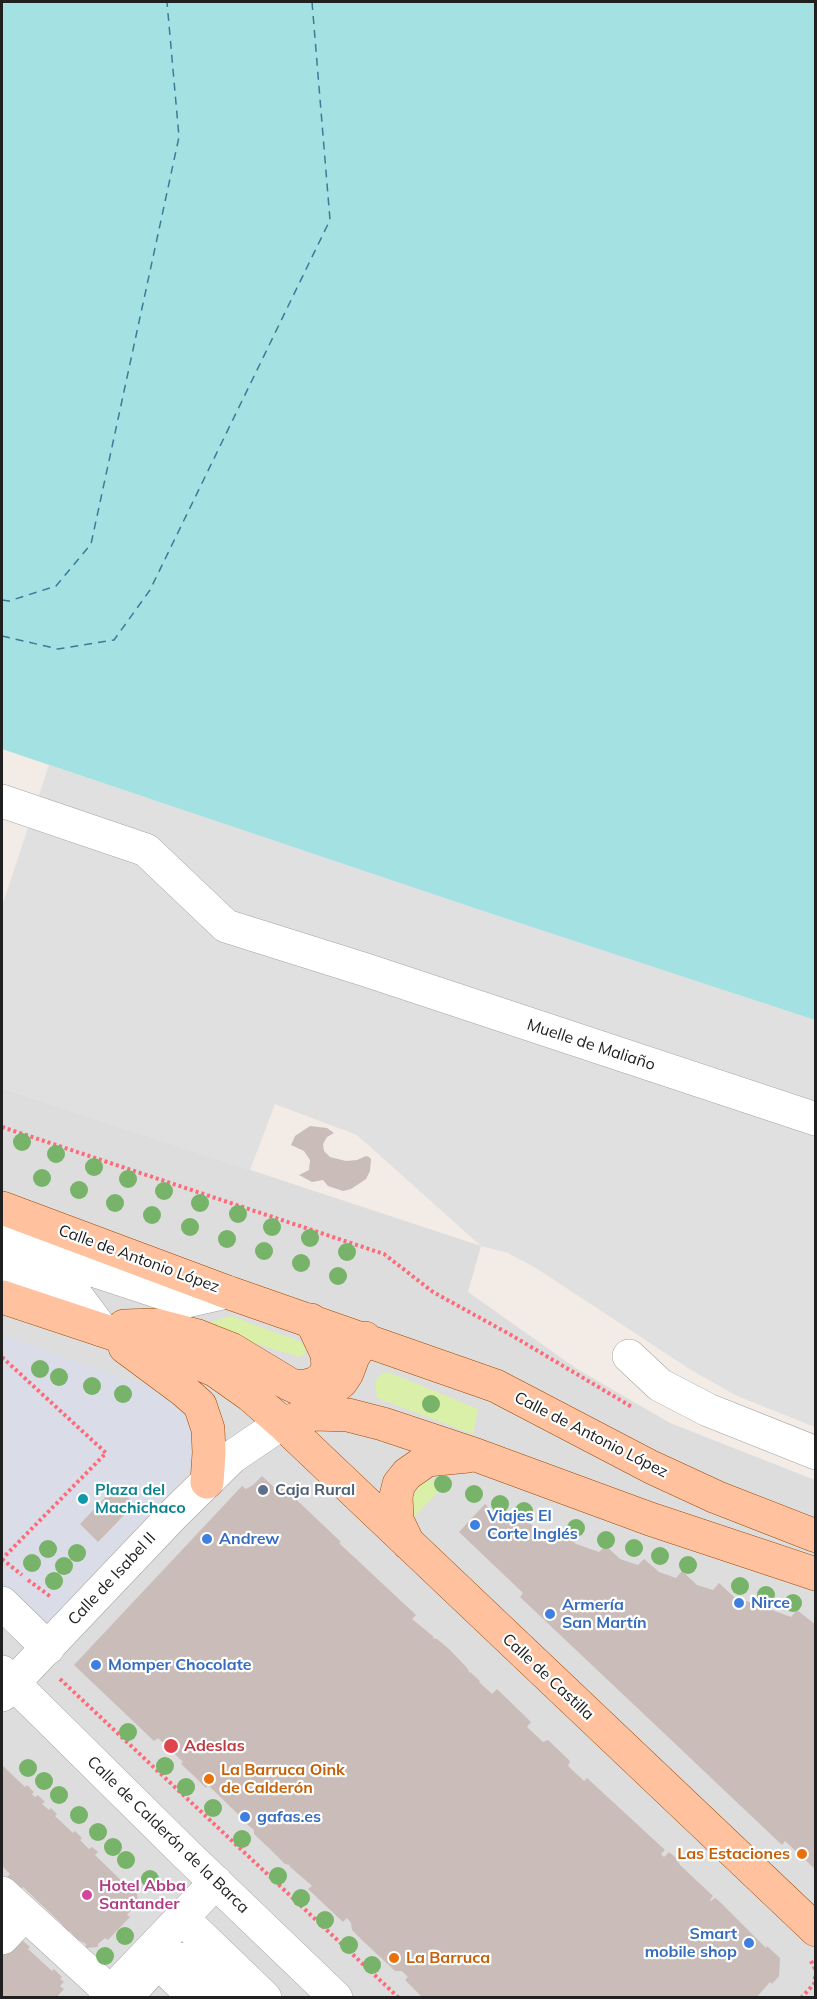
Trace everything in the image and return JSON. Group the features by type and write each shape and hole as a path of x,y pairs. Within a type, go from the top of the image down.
{"main road":[{"name":"Calle de Antonio López","path":"2,1208 227,1292 365,1338 496,1386 662,1472 716,1497 816,1536"},
{"path":"2,1297 189,1359 216,1371 250,1395 282,1423 314,1414 348,1415 383,1424 476,1455 650,1519 816,1574"},
{"path":"289,1384 306,1386 316,1383 324,1377 328,1367 327,1354 311,1320"},
{"path":"102,1330 114,1326 135,1325 154,1325 175,1329 231,1349 289,1384 313,1393 333,1388 341,1382 347,1373 352,1357 365,1338"},
{"path":"102,1330 200,1405 208,1429 207,1482"},
{"name":"Calle de Castilla","path":"282,1423 816,1930"},
{"path":"409,1546 397,1520 396,1496 399,1484 407,1474 427,1460 476,1455"}],"street":[{"name":"Muelle de Maliaño","path":"2,801 146,850 225,926 366,970 816,1119"},
{"path":"2,1240 187,1301 227,1292"},
{"path":"2,1264 72,1290 102,1330"},
{"path":"629,1356 660,1385 708,1410 816,1453"},
{"name":"Calle de Isabel II","path":"5,1683 43,1653 175,1513 232,1458 282,1423"},
{"path":"2,1603 43,1653"},
{"name":"Calle de Calderón de la Barca","path":"5,1683 336,1998"},
{"path":"126,1985 182,1918 216,1882"},
{"path":"2,1938 13,1904 126,1985 185,1997"},
{"path":"182,1918 264,1998"},
{"path":"126,1985 162,1964 184,1959 202,1967 235,1998"}],"path":[{"path":"2,1127 384,1254 433,1292 512,1335 639,1411"},
{"path":"2,1359 106,1454 2,1559 54,1600"},
{"path":"43,1653 399,1998"},
{"path":"801,1998 814,1984 816,1972"}],"shaded area":[{"path":"49,765 815,1020 815,1427 737,1396 691,1370 536,1268 508,1253 481,1246 357,1135 275,1104 250,1170 2,1088 2,906"},
{"path":"2,1088 481,1246 468,1292 577,1369 670,1423 815,1480 815,1997 2,1998"},
{"name":"Plaza del Machichaco","path":"2,1335 170,1395 195,1421 193,1467 63,1607 43,1627 24,1638 14,1638 2,1627"}],"green space":[{"path":"231,1316 301,1342 306,1348 305,1354 299,1357 209,1329 207,1323"},
{"path":"388,1372 478,1409 473,1434 377,1398 375,1381"},
{"path":"431,1480 448,1482 413,1518 411,1503 415,1492 422,1484"}],"water":[{"path":"2,2 815,2 815,1020 2,749"}],"building":[{"path":"310,1126 327,1128 334,1133 327,1137 323,1144 324,1151 330,1157 346,1161 369,1157 371,1159 370,1171 366,1179 351,1189 343,1191 328,1186 323,1180 312,1182 299,1175 309,1170 310,1160 304,1151 291,1145 295,1136"},
{"path":"262,1476 279,1492 283,1487 416,1615 412,1619 434,1637 432,1638 437,1639 449,1649 469,1673 492,1694 497,1689 531,1722 527,1727 543,1742 548,1740 570,1761 568,1766 584,1781 587,1778 665,1850 661,1854 664,1857 669,1852 675,1857 680,1865 713,1896 711,1901 715,1898 719,1901 766,1948 767,1946 780,1958 779,1976 772,1984 770,1982 756,1998 423,1998 405,1980 408,1977 402,1971 395,1971 352,1930 347,1918 343,1922 308,1889 312,1886 254,1834 254,1830 208,1785 206,1788 158,1738 154,1741 74,1665 242,1486 246,1489"},
{"path":"116,1486 135,1504 98,1542 80,1524"},
{"path":"485,1504 500,1518 518,1524 524,1518 538,1531 556,1537 562,1531 576,1544 599,1552 606,1546 620,1559 638,1565 644,1559 659,1572 676,1578 682,1571 697,1585 713,1590 719,1583 734,1597 752,1603 758,1596 772,1610 791,1617 797,1610 816,1625 816,1870 785,1841 782,1845 520,1597 523,1593 459,1532"},
{"path":"2,1765 25,1787 27,1785 34,1792 32,1794 35,1797 38,1795 45,1802 42,1804 49,1810 51,1808 57,1814 55,1816 73,1833 75,1831 89,1849 92,1847 98,1852 95,1855 134,1893 137,1893 138,1905 134,1906 127,1915 130,1917 108,1940 105,1938 98,1944 98,1947 86,1948 86,1944 79,1940 77,1943 71,1937 73,1935 70,1931 68,1934 61,1928 63,1925 23,1887 21,1889 7,1877 10,1874 2,1866"},
{"path":"16,1938 22,1940 30,1947 28,1949 62,1977 60,1979 64,1982 60,1986 64,1989 56,1998 2,1998 2,1954"}],"ferry route":[{"path":"2,600 9,601 56,586 91,544 179,137 167,2"},
{"path":"2,636 58,649 114,640 150,590 330,220 312,2"}],"place":[{"name":"Caja Rural","path":"263,1490"},
{"name":"Plaza del Machichaco","path":"83,1499"},
{"name":"Viajes El Corte Inglés","path":"475,1525"},
{"name":"Andrew","path":"207,1539"},
{"name":"Nirce","path":"739,1603"},
{"name":"Armería San Martín","path":"550,1614"},
{"name":"Momper Chocolate","path":"96,1665"},
{"name":"Adeslas","path":"171,1746"},
{"name":"La Barruca Oink de Calderón","path":"209,1779"},
{"name":"gafas.es","path":"245,1817"},
{"name":"Las Estaciones","path":"802,1854"},
{"name":"Hotel Abba Santander","path":"87,1895"},
{"name":"Smart mobile shop","path":"749,1943"},
{"name":"La Barruca","path":"394,1958"}]}
